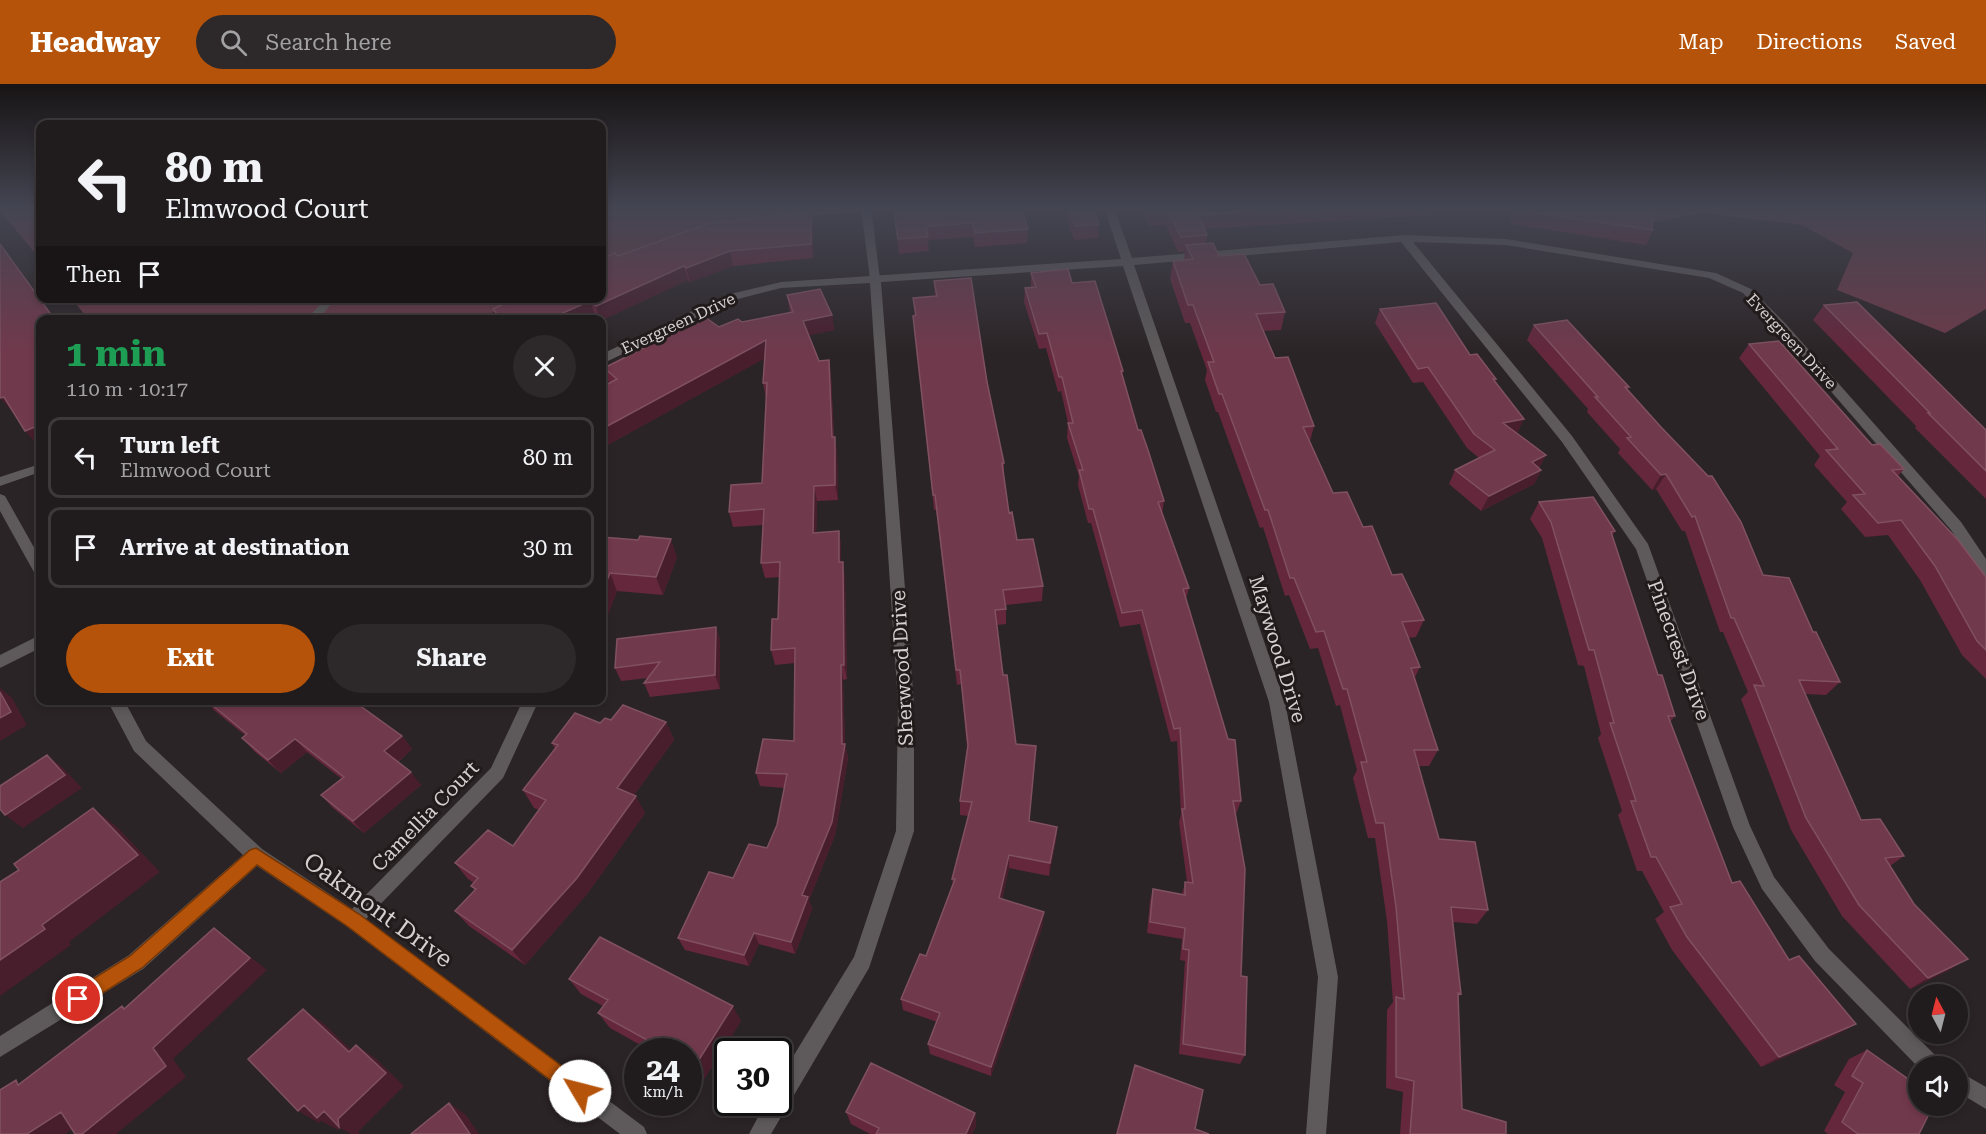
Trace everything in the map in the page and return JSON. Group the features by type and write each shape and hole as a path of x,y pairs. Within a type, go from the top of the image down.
{"street":[{"name":"Maywood Drive","path":"1125,256 1277,702 1328,977 1316,1134"},
{"name":"Evergreen Drive","path":"606,356 730,297 781,285 1196,256"},
{"name":"Pinecrest Drive","path":"1419,256 1567,440 1643,548 1742,827 1768,883 1822,955 1922,1056"},
{"name":"Evergreen Drive","path":"1593,256 1712,275 1748,291 1956,526 1986,570"},
{"name":"Sherwood Drive","path":"792,1079 862,962 905,831 906,704 875,279"},
{"path":"0,499 36,563"},
{"path":"0,662 36,643"},
{"name":"Oakmont Drive","path":"118,705 140,746 256,855 353,920 637,1134"},
{"name":"Camellia Court","path":"353,920 497,773 529,705"},
{"path":"0,1047 136,962 256,855"},
{"path":"1968,1087 1986,1099"},
{"name":"Sherwood Drive","path":"759,1134 770,1116"}],"lane":[{"name":"Sherwood Drive","path":"872,256 875,279"},
{"path":"316,315 327,303"},
{"path":"0,482 36,469"}],"shaded area":[{"path":"606,256 623,256 606,263"},
{"path":"1852,256 1986,256 1986,309 1945,333 1837,290"},
{"path":"75,303 513,303 487,315 85,315"}],"building":[{"path":"0,256 9,256 36,294 36,303 43,303 51,315 36,315 36,426 25,431 4,397 0,398"},
{"path":"717,256 686,268 684,266 606,301 606,257"},
{"path":"1192,256 1245,256 1260,285 1273,284 1285,312 1256,314 1275,358 1288,357 1314,426 1303,427 1333,493 1347,492 1363,527 1372,526 1392,575 1402,574 1424,620 1402,622 1420,667 1411,668 1438,750 1414,750 1439,839 1475,842 1488,910 1451,907 1461,994 1458,993 1462,1109 1506,1122 1506,1134 1410,1134 1414,1081 1396,1077 1396,997 1404,999 1396,907 1384,823 1376,823 1361,762 1367,762 1347,689 1343,689 1324,631 1316,632 1294,578 1290,578 1268,510 1265,510 1222,394 1219,394 1208,362 1214,362 1193,305 1188,305 1173,261 1193,259"},
{"path":"1068,269 1072,283 1095,281 1123,371 1121,371 1138,430 1141,430 1164,501 1158,502 1189,588 1183,589 1228,739 1235,740 1241,801 1233,801 1245,869 1241,976 1247,977 1245,1055 1183,1044 1189,950 1183,949 1185,928 1150,922 1153,889 1185,895 1185,882 1193,883 1182,809 1185,809 1180,728 1174,729 1142,610 1122,613 1093,509 1089,509 1079,470 1083,470 1068,423 1073,423 1062,377 1059,377 1047,333 1039,334 1025,288 1036,287 1031,273"},
{"path":"971,278 987,382 1004,463 1002,463 1009,513 1012,512 1017,540 1033,539 1043,586 1003,590 1006,609 995,610 1003,675 1007,675 1016,744 1036,746 1029,821 1057,827 1050,863 1009,855 999,898 1044,912 991,1067 928,1044 940,1013 901,999 920,954 926,956 955,879 952,879 972,802 960,801 968,745 960,670 956,670 935,495 933,495 913,316 916,315 913,298 937,296 934,281"},
{"path":"820,289 832,315 803,321 819,361 829,360 832,437 835,437 835,485 814,486 813,533 839,531 839,562 843,562 844,665 841,665 842,744 845,744 832,822 802,895 808,897 791,942 754,933 744,955 678,938 709,872 733,878 749,844 767,848 777,825 787,774 756,773 763,739 794,741 795,648 771,650 772,619 778,619 780,562 761,563 764,509 729,512 731,485 762,483 767,383 763,383 766,340 606,427 606,385 617,379 606,370 606,367 705,317 719,327 738,319 742,322 793,312 787,295"},
{"path":"1857,302 1986,430 1986,471 1824,305"},
{"path":"506,303 585,303 558,315 495,315 497,314 493,309"},
{"path":"1436,303 1470,355 1477,354 1524,419 1503,423 1546,455 1532,462 1541,470 1489,496 1455,470 1495,450 1474,434 1428,367 1418,369 1380,309"},
{"path":"1567,320 1629,387 1625,387 1660,426 1708,476 1712,476 1741,522 1763,575 1789,578 1813,632 1816,632 1840,682 1799,680 1861,820 1880,819 1904,856 1885,858 1914,904 1968,959 1928,978 1859,905 1806,818 1754,685 1764,686 1734,618 1731,618 1695,516 1692,517 1666,474 1661,475 1627,438 1631,437 1534,325"},
{"path":"1779,341 1872,445 1880,444 1904,469 1892,470 1958,540 1986,577 1986,650 1977,641 1935,566 1901,520 1878,523 1853,495 1865,494 1826,450 1838,449 1749,344"},
{"path":"1593,497 1615,531 1611,532 1658,675 1662,675 1675,716 1668,716 1732,883 1740,881 1789,960 1799,956 1856,1024 1779,1057 1687,937 1670,907 1682,904 1656,857 1651,857 1631,801 1636,801 1610,723 1614,723 1594,650 1589,650 1551,522 1539,502"},
{"path":"640,536 671,539 656,577 610,573 606,583 606,537 638,540"},
{"path":"716,627 715,675 644,683 660,662 615,668 617,639"},
{"path":"0,692 11,712 0,718"},
{"path":"212,705 359,705 402,736 384,751 411,772 353,821 321,795 344,777 295,739 268,760 242,738 247,734"},
{"path":"623,705 666,722 617,788 636,796 577,878 512,950 455,911 476,889 471,886 478,878 455,863 488,830 513,846 546,800 523,790 558,745 552,743 575,713 600,723 605,718 611,720"},
{"path":"47,755 65,775 5,815 0,809 0,786"},
{"path":"93,808 138,855 42,925 45,929 0,960 0,882 19,870 14,864"},
{"path":"214,928 250,958 153,1048 166,1066 82,1134 75,1134 61,1112 27,1134 0,1134 0,1090 16,1080 18,1085 122,1006 124,1009"},
{"path":"600,937 733,1006 702,1055 702,1038 644,1038 598,1013 608,1000 569,979"},
{"path":"303,1009 349,1052 356,1045 386,1073 338,1119 339,1127 324,1111 317,1118 304,1105 298,1111 248,1059"},
{"path":"1867,1050 1908,1079 1908,1116 1928,1116 1919,1134 1858,1134 1842,1122 1863,1083 1852,1076"},
{"path":"871,1063 975,1113 966,1134 876,1134 879,1128 846,1112"},
{"path":"1135,1065 1203,1090 1195,1129 1209,1134 1117,1134"},
{"path":"449,1103 470,1134 411,1134"}],"route":[{"path":"78,999 136,962 256,855 353,920 580,1091"}]}
